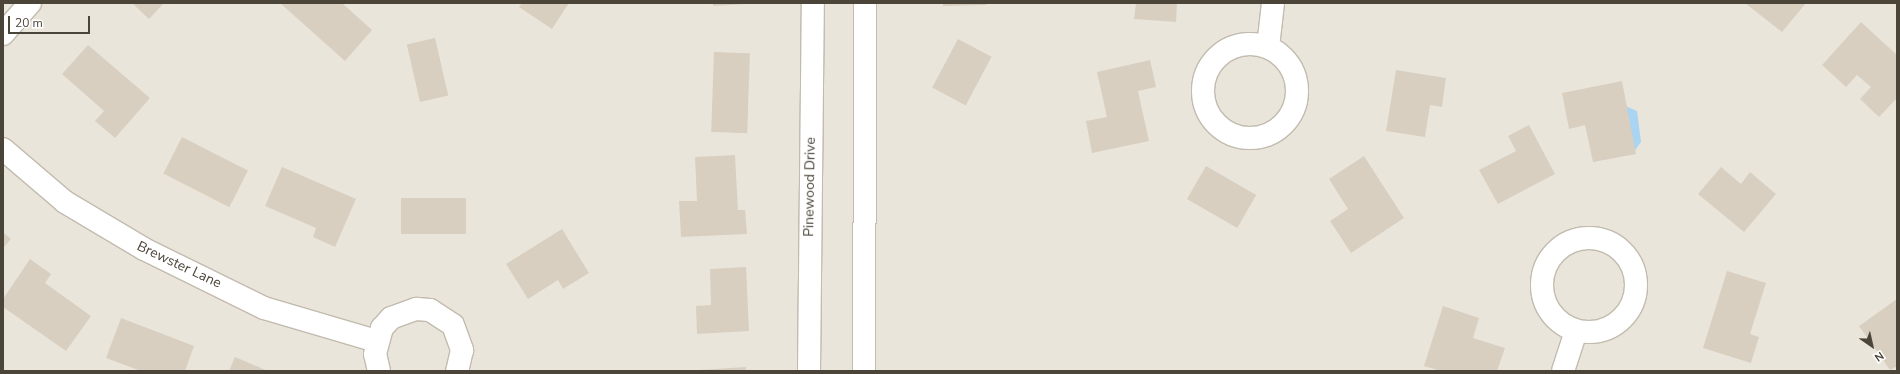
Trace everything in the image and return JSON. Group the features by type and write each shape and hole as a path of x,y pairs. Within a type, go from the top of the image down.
{"street":[{"path":"3,34 30,3"},
{"name":"Pinewood Drive","path":"809,371 813,3"},
{"path":"864,371 866,3"},
{"path":"1268,47 1273,3"},
{"path":"1241,45 1268,47 1280,54 1295,75 1296,102 1283,125 1272,133 1259,137 1233,135 1212,119 1206,107 1204,80 1217,57 1229,50 1241,45"},
{"name":"Brewster Lane","path":"3,149 64,202 95,223 144,250 264,308 376,341"},
{"path":"1575,240 1602,240 1624,254 1632,265 1636,292 1624,316 1614,325 1602,330 1576,331 1553,317 1542,292 1542,279 1553,255 1563,246 1575,240"},
{"path":"379,371 376,341 391,318 416,309 430,310 448,320 459,337 462,350 457,371"},
{"path":"1564,371 1576,331"}],"shaded area":[{"path":"3,3 1897,3 1897,371 3,371"}],"water":[{"path":"1623,105 1637,111 1641,142 1633,153"}],"building":[{"path":"132,3 164,3 149,19"},
{"path":"280,3 342,3 372,30 345,61"},
{"path":"522,3 569,3 552,29 519,7"},
{"path":"713,3 747,3 747,4 713,6"},
{"path":"943,3 986,3 986,5 943,6"},
{"path":"1136,3 1177,3 1176,22 1134,19"},
{"path":"1745,3 1806,3 1782,32"},
{"path":"1861,22 1897,55 1897,98 1879,117 1860,99 1871,87 1857,75 1846,87 1822,65"},
{"path":"435,38 448,95 420,102 407,45"},
{"path":"958,39 992,57 966,105 932,88"},
{"path":"88,45 150,98 115,138 95,121 104,111 62,74"},
{"path":"714,52 750,53 747,133 711,132"},
{"path":"1150,60 1156,87 1138,91 1149,141 1092,153 1086,121 1107,117 1097,72"},
{"path":"1396,70 1446,78 1442,107 1430,105 1425,137 1386,131"},
{"path":"1622,81 1636,154 1593,162 1585,125 1569,129 1562,93"},
{"path":"1529,125 1555,174 1498,204 1479,170 1516,151 1508,136"},
{"path":"182,137 248,171 229,207 163,174"},
{"path":"735,155 738,210 745,210 747,234 681,237 679,201 697,201 695,157"},
{"path":"1364,156 1404,218 1351,253 1330,221 1348,209 1329,179"},
{"path":"1206,166 1256,195 1237,228 1187,199"},
{"path":"282,167 356,199 335,247 313,237 316,228 265,206"},
{"path":"1721,167 1741,184 1750,172 1776,194 1744,232 1698,194"},
{"path":"401,198 466,198 466,234 401,234"},
{"path":"562,229 589,273 563,289 558,280 528,299 506,264"},
{"path":"3,232 11,239 3,248"},
{"path":"30,259 51,274 45,283 91,316 66,351 3,307 3,299"},
{"path":"746,267 749,331 697,334 696,306 711,305 710,269"},
{"path":"1727,271 1766,283 1750,334 1759,337 1751,363 1703,348"},
{"path":"1897,299 1897,366 1890,370 1859,326"},
{"path":"1443,306 1479,318 1473,338 1505,348 1497,371 1441,371 1424,366"},
{"path":"121,318 194,346 185,371 141,371 106,358"},
{"path":"235,357 268,371 229,371"},
{"path":"746,367 746,371 699,371 699,370"}]}
